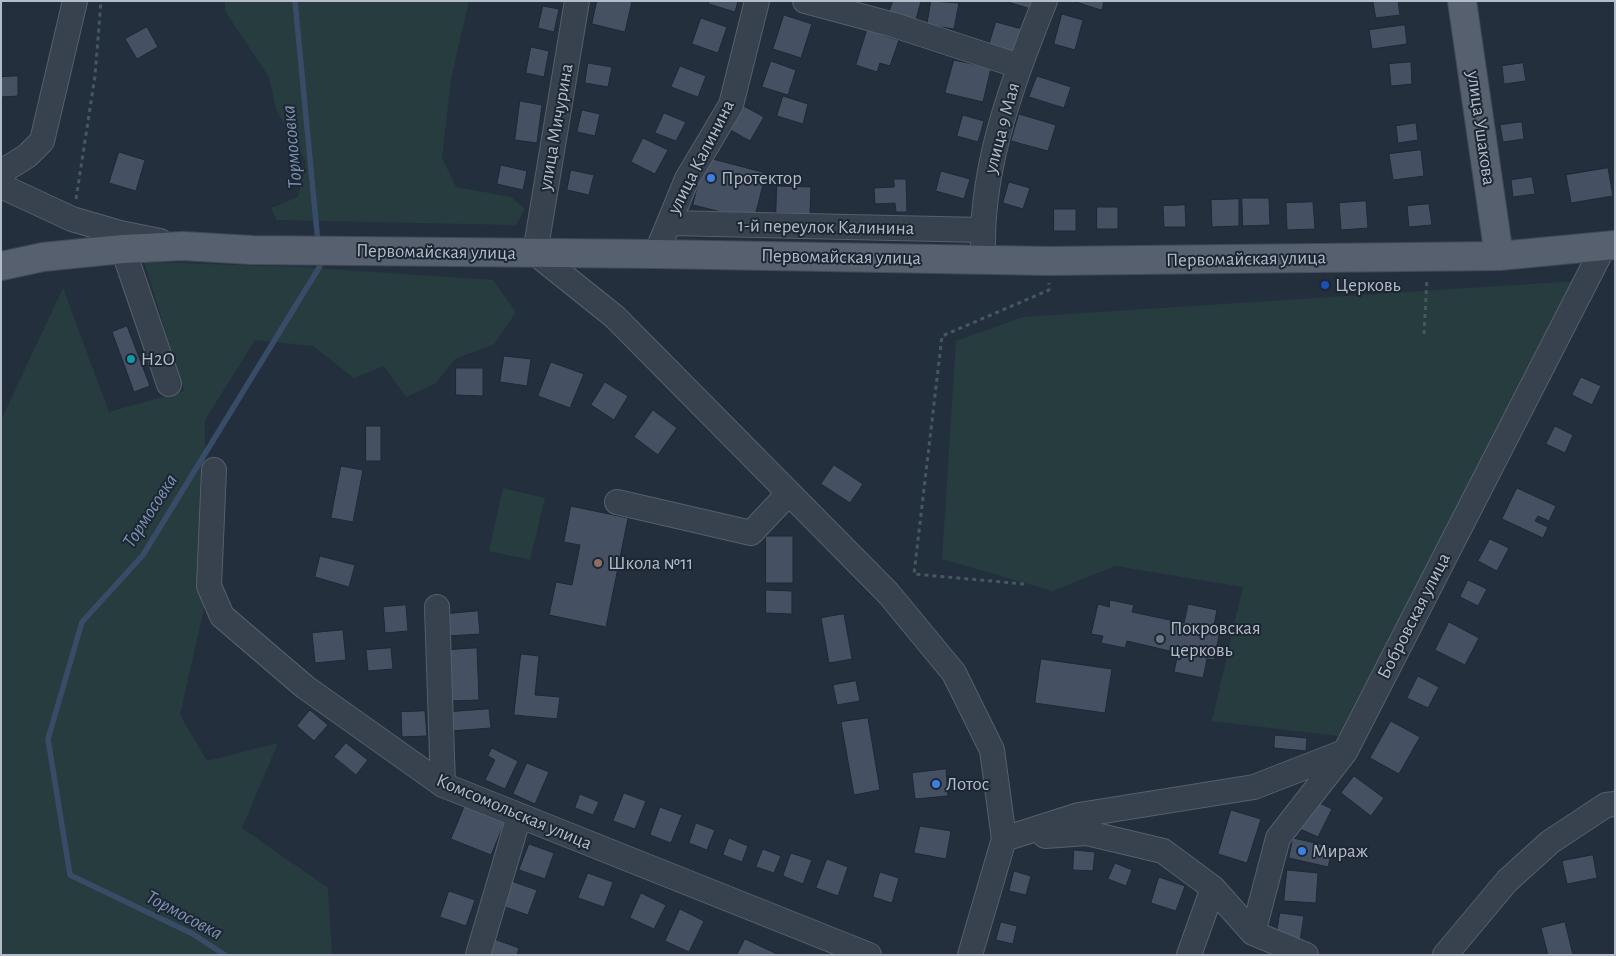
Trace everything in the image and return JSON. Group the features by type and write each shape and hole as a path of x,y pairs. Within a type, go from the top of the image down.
{"main road":[{"name":"улица Ушакова","path":"1462,1 1499,256"},
{"name":"Первомайская улица","path":"1,266 43,258 123,249 183,246 252,250 357,252 656,254 1049,261 1429,258 1499,256 1609,246"}],"street":[{"path":"1,182 6,169 28,156 42,141 75,1"},
{"name":"улица Мичурина","path":"535,253 577,1"},
{"name":"улица Калинина","path":"656,254 687,179 731,105 757,1"},
{"path":"806,1 894,25 1019,66"},
{"name":"улица 9 Мая","path":"983,260 982,230 989,173 1019,66 1045,1"},
{"name":"Первомайская улица","path":"1,186 72,219 120,233 183,246"},
{"name":"1-й переулок Калинина","path":"669,223 982,230"},
{"name":"Бобровская улица","path":"1253,933 1278,838 1344,752 1609,246"},
{"path":"123,249 169,384"},
{"path":"535,253 615,317 888,593 954,673 992,750 1004,839 970,955"},
{"name":"Комсомольская улица","path":"214,470 209,586 222,616 305,686 443,785 869,955"},
{"path":"617,502 751,534 788,494"},
{"path":"437,607 443,785"},
{"path":"1004,839 1080,815 1254,787 1344,752"},
{"path":"1445,955 1506,880 1550,842 1606,805 1615,804"},
{"path":"478,955 519,816"},
{"path":"1004,839 1087,833 1163,851 1213,888 1253,933 1306,955"},
{"path":"1189,955 1213,888"}],"path":[{"path":"72,219 95,76 101,1"},
{"path":"1424,334 1429,258"},
{"path":"1024,584 914,574 942,336 1050,290 1049,261"}],"green space":[{"path":"225,1 469,1 451,79 442,158 456,187 511,197 525,209 516,225 277,220 271,208 298,197 306,162 276,109 269,77 225,11"},
{"path":"144,262 300,267 493,280 516,312 494,344 455,359 436,383 406,397 384,366 354,378 313,346 255,340 205,420 205,604 180,715 207,761 278,743 242,828 328,888 332,955 1,955 1,420 63,288 109,412 184,391"},
{"path":"1577,281 1346,737 1212,721 1243,587 1116,566 1052,591 942,559 956,341 1023,317"},
{"path":"503,488 545,498 530,560 489,551"}],"building":[{"path":"597,1 632,1 625,32 592,24"},
{"path":"709,1 738,1 735,12 709,4"},
{"path":"893,1 921,1 915,23 888,15"},
{"path":"931,1 959,3 954,29 927,25"},
{"path":"1005,1 1034,1 1032,9"},
{"path":"1073,1 1104,1 1102,10"},
{"path":"1373,1 1398,1 1400,15 1376,18"},
{"path":"543,6 559,9 554,32 538,28"},
{"path":"1062,14 1083,20 1075,50 1054,44"},
{"path":"784,15 812,24 801,58 773,49"},
{"path":"701,18 727,27 718,53 692,44"},
{"path":"996,22 1022,29 1014,55 988,48"},
{"path":"1405,25 1407,44 1372,49 1369,30"},
{"path":"147,27 158,47 137,59 125,39"},
{"path":"867,30 899,40 890,66 880,63 877,72 856,65"},
{"path":"531,47 549,51 544,77 526,73"},
{"path":"954,60 991,68 983,102 945,93"},
{"path":"771,61 796,70 788,95 762,87"},
{"path":"1411,62 1412,84 1391,86 1389,64"},
{"path":"588,63 612,67 608,87 585,83"},
{"path":"1523,63 1526,81 1504,84 1502,66"},
{"path":"680,66 706,76 698,97 671,87"},
{"path":"18,76 18,96 1,97 1,77"},
{"path":"1037,76 1071,87 1064,108 1029,97"},
{"path":"783,96 808,104 803,124 777,116"},
{"path":"520,101 542,105 537,143 515,140"},
{"path":"740,104 764,117 750,141 727,128"},
{"path":"582,110 600,114 595,136 577,132"},
{"path":"664,113 686,122 676,141 655,133"},
{"path":"1019,114 1056,125 1048,151 1011,141"},
{"path":"963,115 984,121 978,142 957,136"},
{"path":"1522,122 1524,139 1503,142 1500,125"},
{"path":"1416,123 1418,140 1398,143 1396,126"},
{"path":"643,138 668,150 655,174 631,162"},
{"path":"1421,150 1424,176 1393,180 1389,154"},
{"path":"119,152 145,160 136,191 109,183"},
{"path":"705,157 766,173 754,220 693,205"},
{"path":"501,165 527,171 523,190 497,184"},
{"path":"1608,168 1613,196 1571,203 1566,175"},
{"path":"571,170 594,175 589,195 567,190"},
{"path":"941,171 970,179 964,199 936,191"},
{"path":"1532,177 1535,194 1513,197 1511,180"},
{"path":"894,179 906,179 907,212 896,212 895,203 875,204 874,188 894,187"},
{"path":"1009,182 1030,188 1023,209 1003,203"},
{"path":"777,186 811,187 810,214 776,213"},
{"path":"1242,198 1269,198 1270,225 1243,226"},
{"path":"1239,199 1239,226 1212,227 1211,200"},
{"path":"1366,201 1368,228 1341,230 1339,203"},
{"path":"1313,202 1315,229 1287,230 1286,203"},
{"path":"1429,204 1432,225 1409,227 1407,206"},
{"path":"1185,205 1186,227 1164,227 1163,206"},
{"path":"1097,207 1118,207 1118,229 1097,229"},
{"path":"1054,209 1076,209 1076,231 1054,231"},
{"name":"H2O","path":"127,326 150,386 134,392 112,332"},
{"path":"504,356 531,359 527,386 500,382"},
{"path":"551,362 584,374 570,408 538,396"},
{"path":"456,368 483,368 483,396 456,395"},
{"path":"1581,377 1601,386 1592,405 1572,395"},
{"path":"605,382 628,396 614,420 591,405"},
{"path":"653,410 677,428 658,455 634,437"},
{"path":"366,426 381,426 381,461 366,461"},
{"path":"1555,426 1573,435 1565,453 1546,444"},
{"path":"834,465 863,484 850,503 821,484"},
{"path":"341,466 363,470 353,522 331,518"},
{"path":"1517,488 1556,506 1549,521 1538,516 1535,521 1548,527 1543,538 1502,519"},
{"name":"Школа №11","path":"571,506 628,518 606,627 549,615 556,582 572,585 580,545 564,542"},
{"path":"766,536 793,536 793,583 766,583"},
{"path":"1490,539 1509,548 1497,571 1478,561"},
{"path":"320,556 355,565 349,587 315,577"},
{"path":"1468,580 1487,589 1478,606 1460,597"},
{"path":"766,590 792,591 792,614 766,613"},
{"name":"Покровская церковь","path":"1110,600 1134,605 1132,612 1184,623 1188,604 1217,610 1213,630 1220,631 1214,660 1207,659 1203,678 1174,672 1178,653 1127,641 1125,648 1101,643 1103,636 1091,634 1098,604 1109,607"},
{"path":"406,605 408,631 385,633 383,607"},
{"path":"478,611 480,634 448,636 447,614"},
{"path":"844,614 852,659 829,663 821,618"},
{"path":"1449,622 1479,638 1465,665 1435,650"},
{"path":"343,630 346,660 315,663 312,633"},
{"path":"391,648 393,669 368,671 366,650"},
{"path":"477,648 479,700 450,701 448,650"},
{"path":"521,654 539,656 535,695 560,697 557,719 514,715"},
{"path":"1041,659 1112,669 1105,713 1035,703"},
{"path":"1418,676 1439,687 1428,708 1407,698"},
{"path":"856,681 860,701 837,705 833,685"},
{"path":"489,709 491,728 451,731 449,712"},
{"path":"310,710 328,725 314,741 297,726"},
{"path":"425,711 427,736 402,737 401,712"},
{"path":"868,718 880,790 854,795 841,722"},
{"path":"1391,721 1420,737 1399,774 1370,758"},
{"path":"1275,735 1307,738 1306,751 1274,748"},
{"path":"346,743 368,760 356,775 334,757"},
{"path":"492,748 518,761 505,789 485,780 495,760 488,756"},
{"path":"527,763 549,772 535,804 513,794"},
{"path":"946,769 948,796 915,799 912,773"},
{"path":"1354,776 1384,798 1371,816 1341,793"},
{"path":"624,793 646,801 635,829 613,821"},
{"path":"580,794 599,802 593,815 575,808"},
{"path":"1313,800 1332,809 1318,837 1300,829"},
{"path":"465,805 505,822 491,855 451,839"},
{"path":"660,807 682,815 671,843 650,835"},
{"path":"1231,810 1261,819 1247,863 1218,854"},
{"path":"696,823 715,830 707,850 689,843"},
{"path":"920,826 951,831 946,859 914,853"},
{"path":"729,838 748,846 742,862 723,855"},
{"path":"1293,838 1333,847 1328,867 1289,858"},
{"path":"529,844 554,853 545,879 519,870"},
{"path":"763,849 781,856 774,873 756,867"},
{"path":"1074,850 1095,852 1093,871 1073,870"},
{"path":"791,853 812,860 803,884 783,876"},
{"path":"1593,855 1597,878 1567,884 1562,861"},
{"path":"827,859 848,867 838,896 816,888"},
{"path":"1115,863 1132,870 1126,886 1108,879"},
{"path":"1287,870 1318,873 1316,903 1284,901"},
{"path":"1014,871 1031,876 1026,895 1009,891"},
{"path":"880,872 899,878 892,903 873,897"},
{"path":"588,873 613,882 604,907 578,898"},
{"path":"1159,877 1185,886 1176,911 1151,903"},
{"path":"511,881 537,890 528,915 502,906"},
{"path":"449,891 475,900 466,926 440,917"},
{"path":"641,893 666,905 654,929 630,918"},
{"path":"680,909 704,921 689,952 665,941"},
{"path":"1280,913 1304,916 1300,941 1276,937"},
{"path":"1001,922 1017,926 1013,944 996,940"},
{"path":"1565,922 1573,955 1548,955 1541,928"},
{"path":"494,939 519,948 517,955 488,955"},
{"path":"745,939 777,954 777,955 737,955"}],"waterway":[{"name":"Тормосовка","path":"295,1 318,243"},
{"name":"Тормосовка","path":"225,955 193,934 70,875 48,739 82,622 143,555 320,266 319,257"}],"place":[{"name":"Протектор","path":"711,178"},
{"name":"Церковь","path":"1325,285"},
{"name":"H2O","path":"131,359"},
{"name":"Школа №11","path":"598,563"},
{"name":"Покровская церковь","path":"1160,639"},
{"name":"Лотос","path":"936,784"},
{"name":"Мираж","path":"1302,851"}]}
